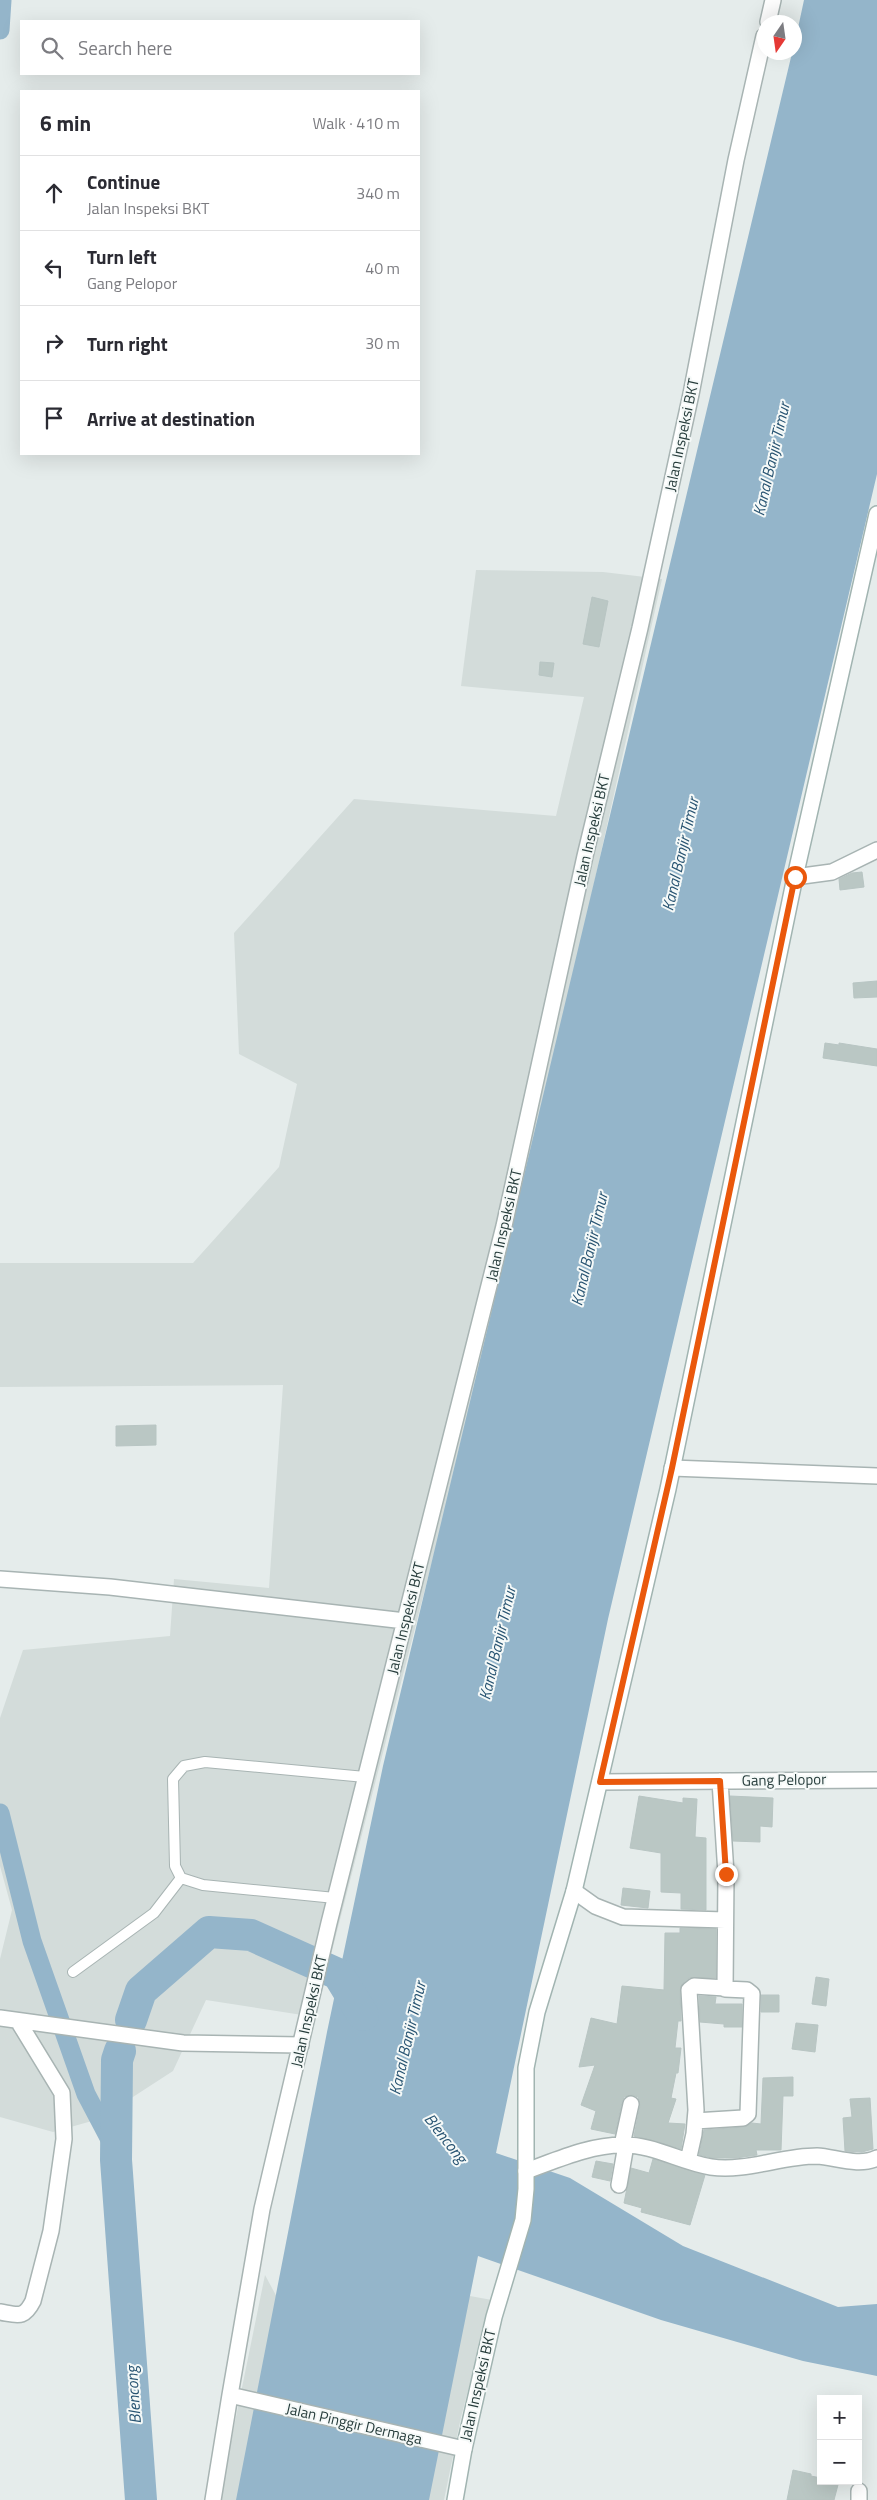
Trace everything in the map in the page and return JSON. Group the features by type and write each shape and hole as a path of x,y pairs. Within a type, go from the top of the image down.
{"street":[{"path":"770,15 773,0"},
{"name":"Jalan Inspeksi BKT","path":"213,2500 238,2397 262,2209 335,1898 504,1226 585,856 640,628 691,394 736,160 759,60"},
{"name":"Jalan Inspeksi BKT","path":"455,2500 464,2449 494,2316 523,2220 526,2171 526,2068 537,2012 574,1891 672,1468 795,877 877,514"},
{"path":"795,877 832,872 877,850"},
{"path":"672,1468 877,1476"},
{"path":"0,1579 110,1587 405,1621"},
{"name":"Gang Pelopor","path":"600,1782 877,1780"},
{"path":"720,1781 726,1874 725,1988"},
{"path":"574,1891 595,1906 623,1916 726,1920"},
{"path":"688,2161 695,2121 694,2041 690,2023 689,1990 694,1986 747,1990 752,1994 748,2114 742,2118 695,2121"},
{"path":"0,2018 183,2043 301,2045"},
{"path":"0,2312 21,2315 28,2312 33,2301 51,2230 64,2139 62,2093 18,2021"},
{"path":"619,2185 632,2104"},
{"path":"526,2171 607,2145 643,2147 688,2161 728,2168 816,2156 852,2161 867,2161 877,2158"},
{"name":"Jalan Pinggir Dermaga","path":"238,2397 464,2449"}],"lane":[{"path":"335,1898 203,1885 181,1878 175,1866 173,1779 184,1766 205,1762 365,1777"},
{"path":"73,1972 154,1913 181,1878"}],"shaded area":[{"path":"476,570 603,572 662,579 513,1247 315,2017 206,2000 173,2071 99,2119 53,2132 0,2117 0,1959 12,1910 0,1866 0,1718 23,1650 170,1636 174,1579 269,1588 283,1385 0,1387 0,1263 193,1263 279,1167 297,1084 239,1054 234,933 354,799 556,816 584,697 461,686"},
{"path":"265,2275 300,2340 438,2337 470,2296 492,2300 461,2417 444,2500 219,2500"}],"water":[{"name":"Kanal Banjir Timur","path":"804,0 877,0 877,474 608,1619 496,2153 570,2178 683,2246 838,2307 877,2304 877,2376 803,2361 661,2320 478,2256 429,2500 236,2500 327,2032 383,1766 790,60 802,60 801,15"}],"building":[{"path":"592,597 608,601 599,647 583,644"},
{"path":"540,662 554,663 552,677 539,675"},
{"path":"862,872 864,887 840,890 839,879 852,873"},
{"path":"877,981 877,997 854,998 853,983"},
{"path":"825,1043 839,1045 839,1043 877,1049 877,1066 823,1058"},
{"path":"156,1425 156,1445 116,1446 116,1426"},
{"path":"639,1796 683,1803 683,1798 697,1799 695,1837 706,1838 706,1910 681,1909 681,1893 661,1892 661,1853 630,1848"},
{"path":"730,1796 773,1798 772,1827 760,1826 760,1842 733,1841"},
{"path":"623,1888 650,1891 648,1908 621,1905"},
{"path":"680,1928 716,1929 716,1978 689,1978 683,1983 680,1990 681,2021 678,2021 675,2048 681,2048 678,2073 676,2073 671,2098 676,2099 668,2123 685,2124 681,2149 634,2136 640,2106 638,2097 633,2095 624,2097 615,2134 591,2129 596,2111 581,2105 595,2065 579,2067 591,2018 617,2024 622,1986 664,1990 665,1933 680,1933"},
{"path":"816,1977 829,1979 826,2006 812,2004"},
{"path":"761,1995 779,1995 779,2012 761,2012"},
{"path":"699,1996 716,1997 715,2004 742,2004 742,2027 724,2027 724,2024 700,2022"},
{"path":"796,2023 818,2025 815,2052 792,2049"},
{"path":"793,2077 793,2096 783,2096 781,2150 756,2150 757,2155 736,2158 712,2158 699,2155 704,2130 744,2127 752,2123 761,2124 763,2078"},
{"path":"870,2098 873,2149 862,2152 845,2151 843,2118 852,2117 850,2099"},
{"path":"653,2159 705,2175 690,2225 641,2212 642,2208 624,2203 631,2168 649,2173"},
{"path":"596,2161 613,2164 610,2181 592,2177"},
{"path":"793,2470 817,2477 817,2485 838,2485 834,2500 787,2500"}],"waterway":[{"path":"0,30 2,0"},
{"path":"0,1813 32,1941 86,2094 116,2151"},
{"name":"Blencong","path":"131,2020 141,1991 209,1932 251,1935 338,1974 363,2015"},
{"name":"Blencong","path":"120,2051 117,2060 116,2160 141,2500"}],"route":[{"path":"726,1874 720,1781 600,1782 672,1468 795,877"}]}
